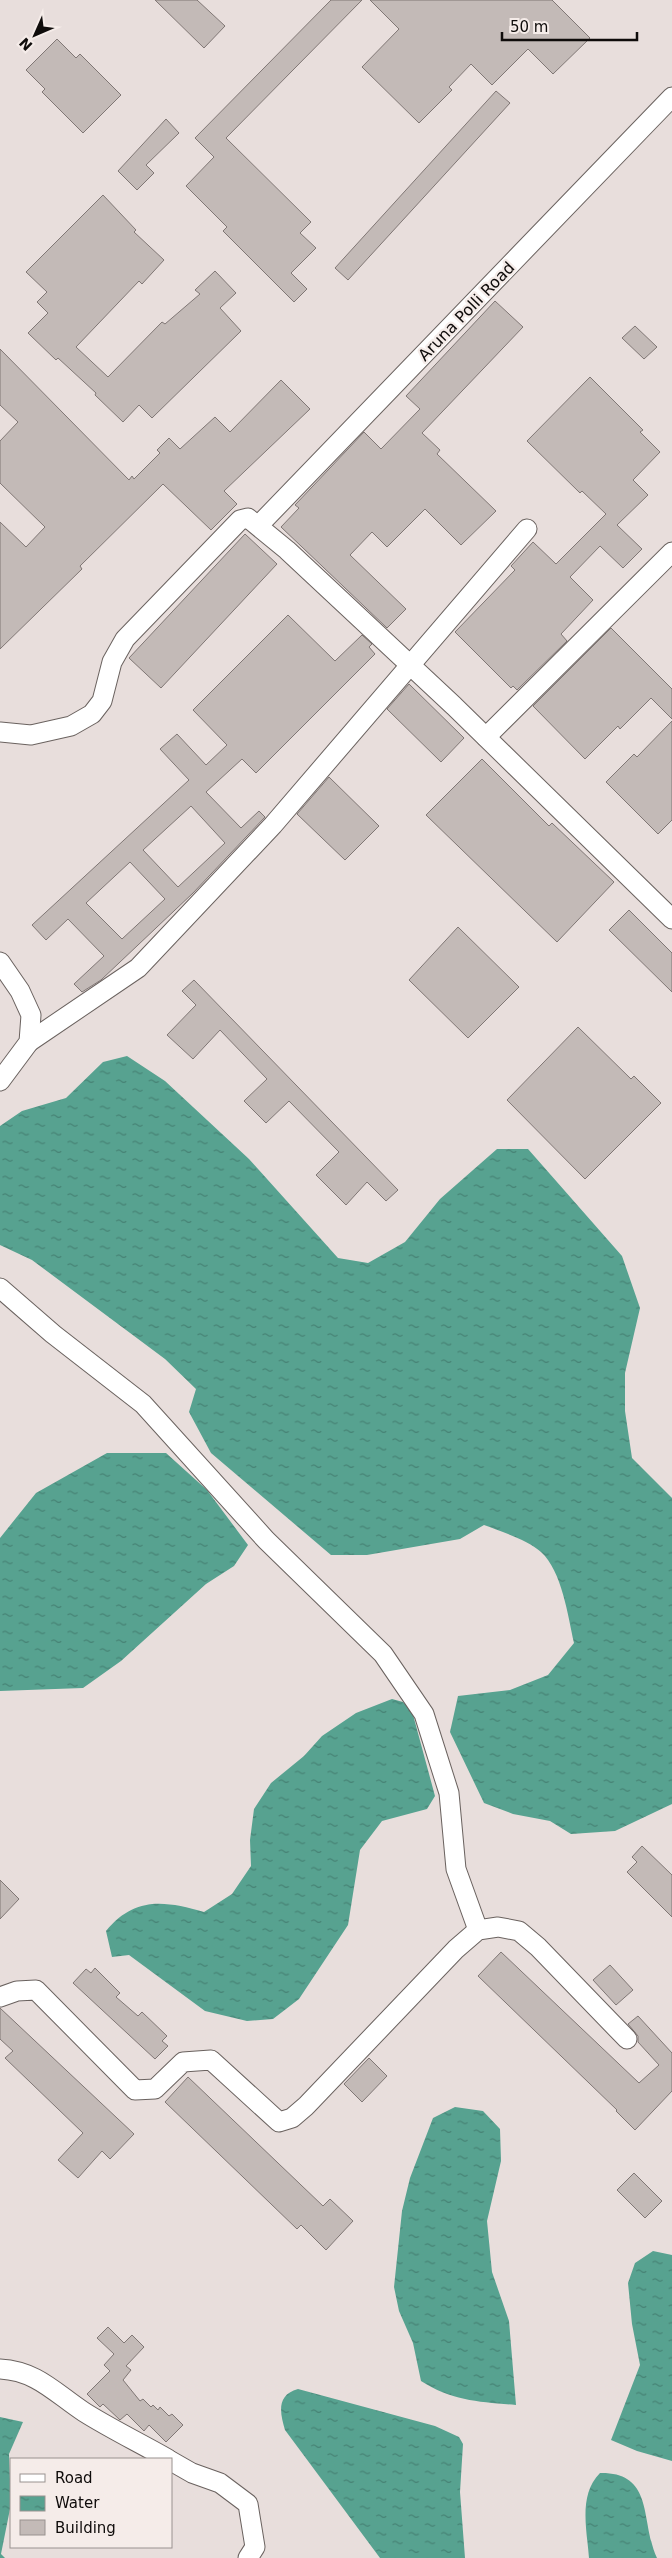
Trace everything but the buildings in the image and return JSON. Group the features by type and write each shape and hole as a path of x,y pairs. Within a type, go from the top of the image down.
{"street":[{"name":"Aruna Polli Road","path":"259,525 672,97"},
{"path":"0,732 31,735 71,726 92,714 102,701 112,662 125,639 240,520 248,518 259,525 411,665 672,919"},
{"path":"0,1080 29,1042 138,968 273,825 527,529"},
{"path":"486,737 672,552"},
{"path":"0,962 20,991 31,1015 29,1042"},
{"path":"0,1288 53,1334 143,1404 266,1540 383,1654 424,1714 449,1793 456,1869 478,1930"},
{"path":"0,1997 17,1990 36,1990 135,2090 155,2090 183,2062 211,2060 278,2122 292,2118 306,2106 456,1950 478,1930 498,1927 519,1931 544,1953 627,2039"},
{"path":"0,2368 11,2369 38,2378 83,2412 166,2458"},
{"path":"172,2462 192,2473 220,2483 248,2504 255,2547 248,2558"}],"water":[{"path":"127,1056 165,1081 249,1159 338,1258 368,1263 405,1242 440,1199 497,1149 528,1149 622,1256 640,1308 625,1373 625,1411 632,1458 672,1498 672,1804 615,1831 571,1834 550,1821 513,1814 484,1803 450,1732 458,1696 510,1690 548,1675 574,1643 563,1594 548,1560 541,1552 529,1544 514,1536 484,1525 460,1539 367,1555 331,1555 211,1453 189,1412 196,1389 165,1359 32,1260 0,1245 0,1126 22,1111 66,1098 103,1062"},
{"path":"107,1453 166,1453 207,1490 248,1545 234,1566 206,1584 121,1661 83,1688 0,1691 0,1538 36,1493"},
{"path":"392,1699 403,1702 412,1711 435,1796 427,1809 382,1821 360,1850 348,1925 299,1999 273,2019 247,2021 205,2011 129,1955 112,1957 106,1931 128,1912 151,1904 164,1904 204,1912 232,1894 251,1866 250,1840 254,1809 271,1783 304,1756 322,1736 356,1713"},
{"path":"455,2107 483,2111 500,2129 501,2161 487,2221 492,2272 509,2321 516,2405 455,2397 421,2381 413,2343 399,2311 394,2287 402,2211 410,2178 433,2118"},
{"path":"653,2251 672,2255 672,2461 637,2451 611,2440 640,2365 632,2324 628,2283 635,2263"},
{"path":"298,2389 435,2426 459,2437 463,2444 460,2492 465,2558 380,2558 285,2430 281,2405 286,2396"},
{"path":"0,2417 23,2422 9,2454 10,2509 1,2554 5,2558 0,2558"},
{"path":"600,2473 618,2475 630,2481 638,2490 643,2502 657,2558 589,2558 586,2502 593,2482"}]}
